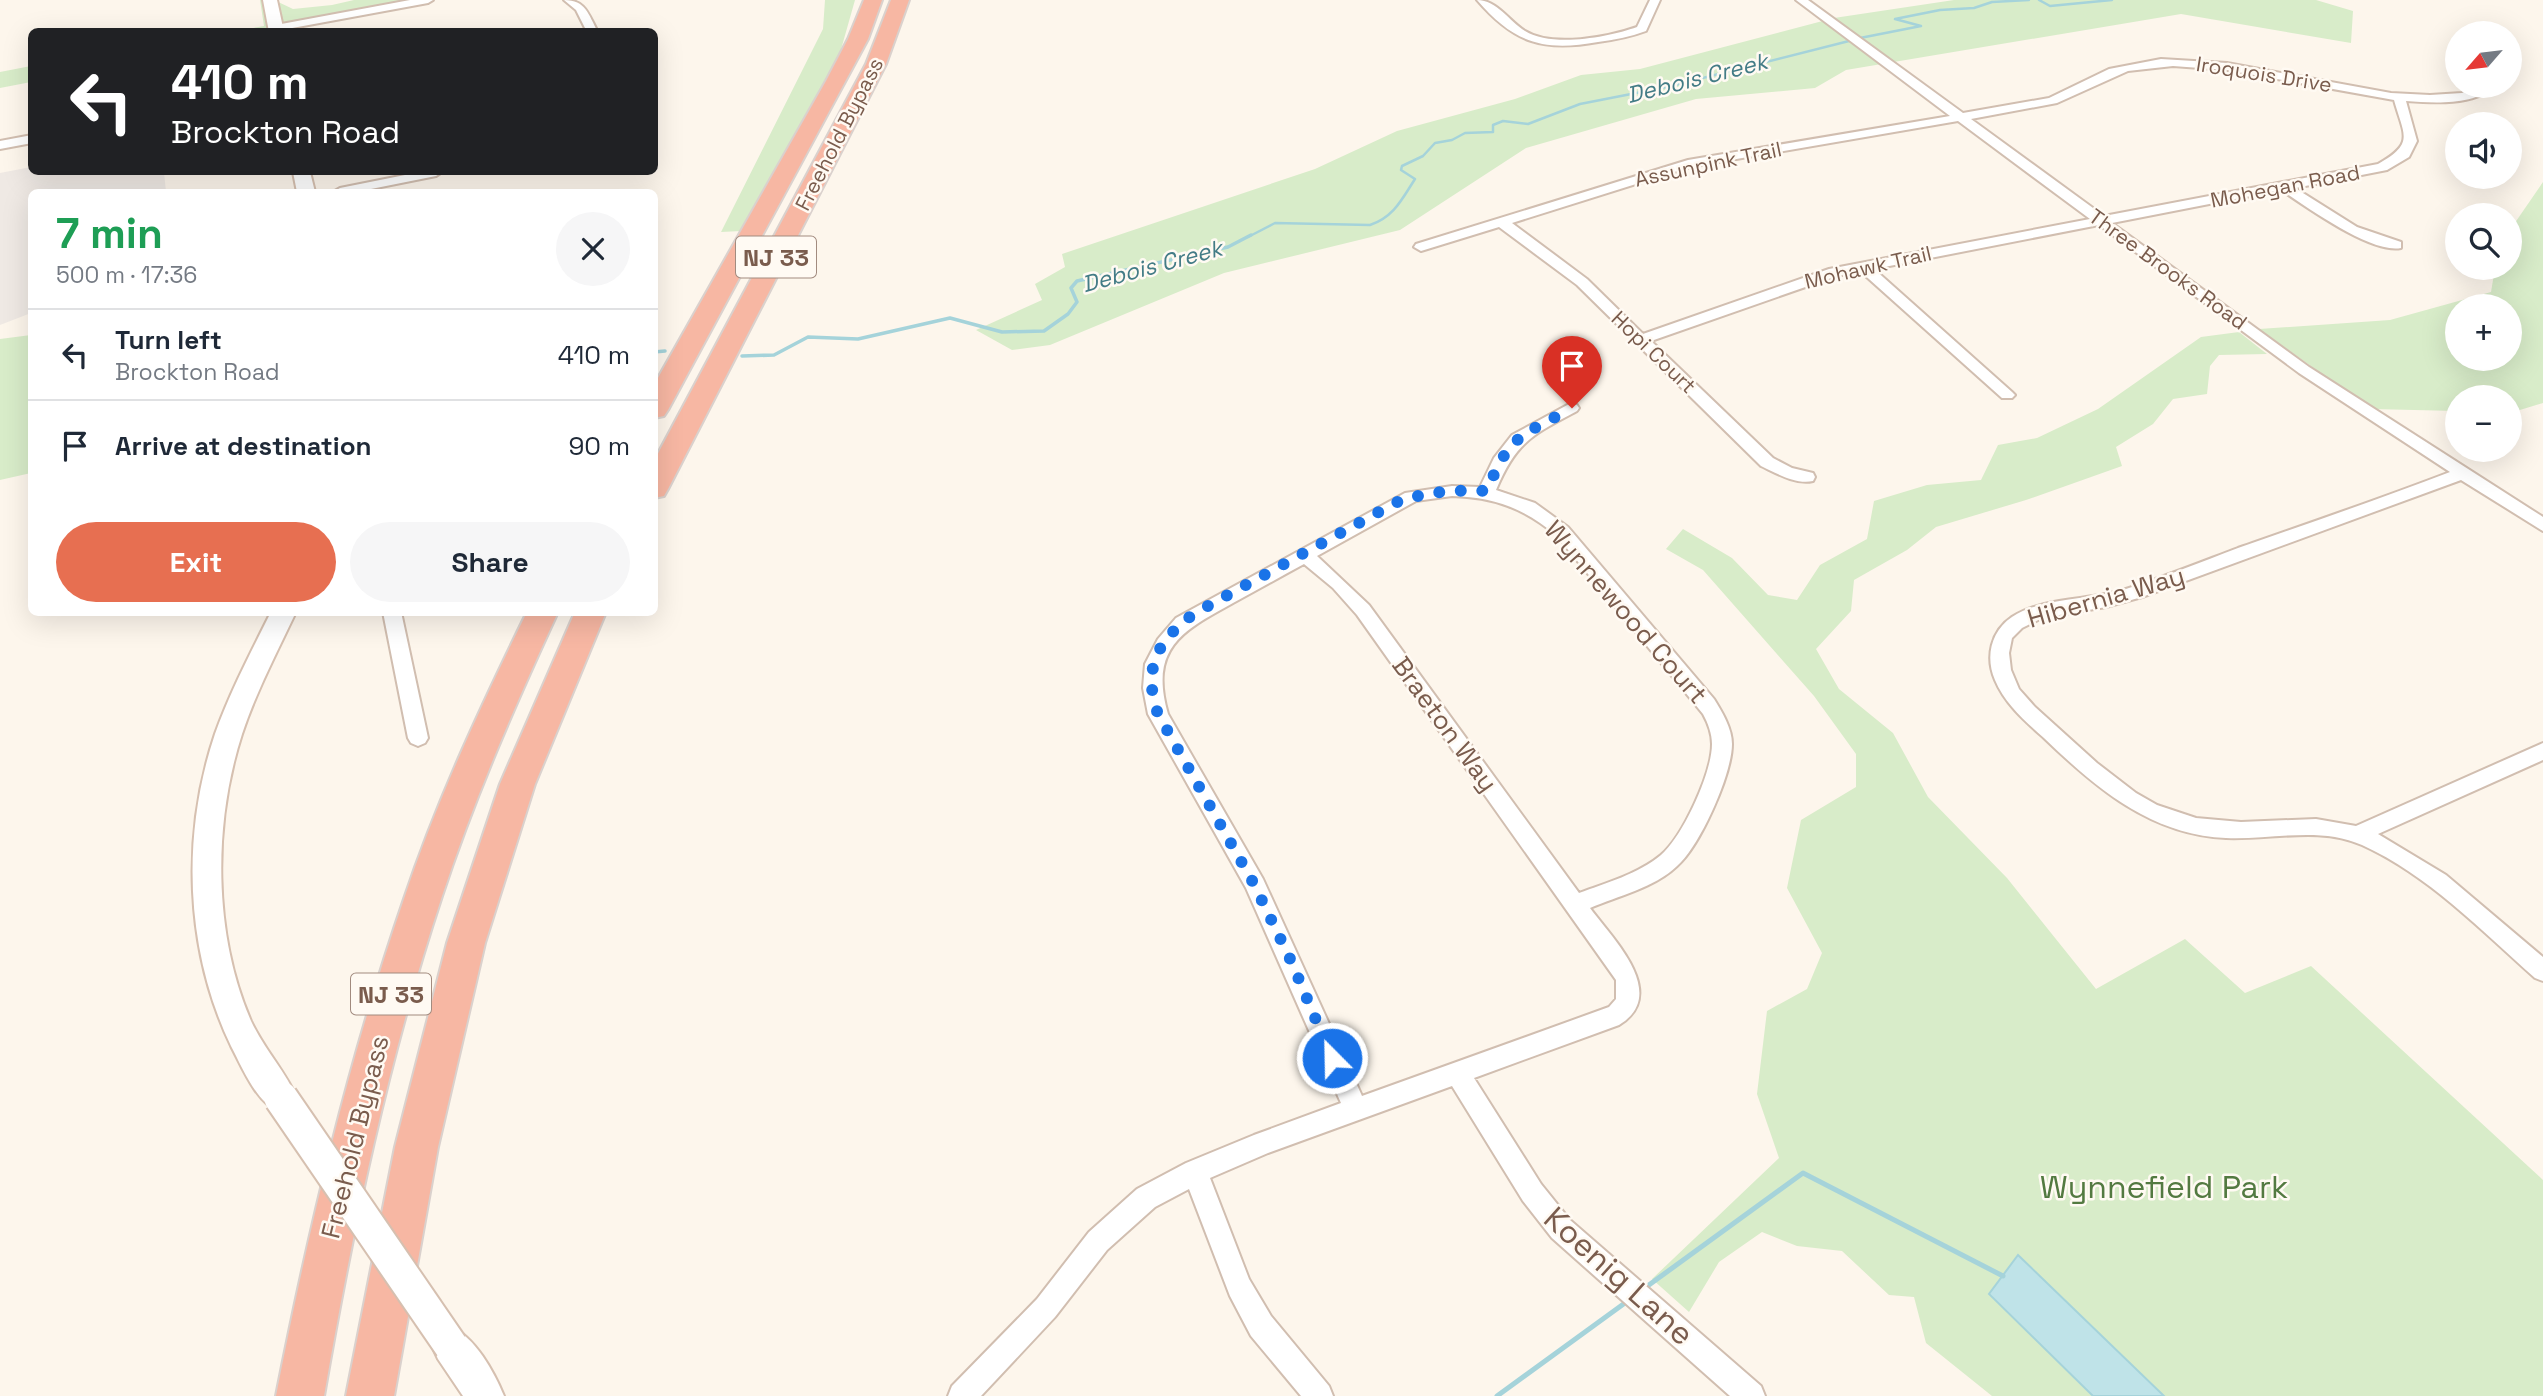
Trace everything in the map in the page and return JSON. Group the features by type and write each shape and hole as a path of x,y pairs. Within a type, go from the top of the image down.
{"highway":[{"path":"836,81 861,0"},
{"name":"Freehold Bypass","path":"658,403 859,38 889,2"},
{"name":"Freehold Bypass","path":"658,481 876,64 889,2"},
{"name":"Freehold Bypass","path":"300,1396 332,1225 389,998 430,872 474,759 541,616"},
{"name":"NJ 33","path":"370,1396 419,1131 440,1040 476,908 522,773 589,616"}],"street":[{"path":"270,0 276,28"},
{"path":"286,28 428,0"},
{"path":"569,0 580,8 591,28"},
{"path":"1482,0 1515,30 1535,41 1564,43 1642,29 1655,0"},
{"name":"Three Brooks Road","path":"1801,0 2340,396 2543,525"},
{"name":"Iroquois Drive","path":"1961,117 2058,100 2116,71 2171,62 2237,66 2399,97 2445,97"},
{"name":"Mohegan Road","path":"2102,221 2382,167 2405,154 2411,142 2399,97"},
{"name":"Assunpink Trail","path":"1421,247 1688,164 1961,117"},
{"path":"0,145 28,140"},
{"path":"354,189 422,175"},
{"path":"2285,187 2352,230 2396,245"},
{"name":"Mohawk Trail","path":"1642,339 1802,281 1863,266 2102,221"},
{"name":"Hopi Court","path":"1501,222 1561,264 1767,462 1787,472 1807,477"},
{"path":"1863,266 2007,395"},
{"path":"1487,491 1502,455 1514,441 1572,408"},
{"name":"Hibernia Way","path":"2463,473 2119,597 2038,613 2015,624 2004,636 1999,648 2000,669 2007,685 2022,705 2098,778 2148,810 2197,827 2221,830 2320,827 2358,834 2400,854 2424,871 2543,971"},
{"name":"Wynnewood Court","path":"1356,1110 1255,886 1158,714 1150,682 1159,649 1182,622 1411,497 1442,491 1487,491 1531,508 1562,531 1707,704 1719,727 1722,744 1720,761 1681,850 1660,868 1576,904"},
{"name":"Braeton Way","path":"962,1396 1046,1308 1098,1241 1146,1198 1195,1172 1263,1143 1611,1018 1623,1010 1630,995 1626,976 1363,610 1339,584 1304,554"},
{"path":"282,616 252,677 225,747 215,787 208,855 211,932 221,979 254,1058 485,1396"},
{"path":"393,616 418,738"},
{"path":"2358,834 2543,751"},
{"name":"Koenig Lane","path":"1457,1074 1478,1103 1515,1169 1561,1229 1751,1396"},
{"path":"1195,1172 1239,1287 1261,1326 1319,1396"}],"shaded area":[{"path":"28,168 28,175 164,175 166,189 28,189 28,314 0,325 0,173"}],"green space":[{"path":"260,0 274,0 293,9 354,0 426,0 277,28 253,28 264,26"},
{"path":"825,0 855,0 840,53 741,231 721,232 823,29"},
{"path":"1954,0 2316,0 2353,11 2351,43 2181,14 1846,70 1815,88 1696,99 1526,148 1400,230 1224,273 1050,345 1012,350 976,330 1042,300 1035,284 1065,267 1062,254 1315,169 1397,131 1515,99 1581,75 1640,69 1834,18"},
{"path":"28,67 28,83 0,88 0,72"},
{"path":"2543,182 2543,403 2522,409 2522,385 2445,385 2445,411 2371,409 2259,329 2390,320 2445,305 2445,371 2522,371 2522,294 2484,294 2491,292 2493,280 2522,280 2522,213"},
{"name":"Wynnefield Park","path":"2239,332 2267,354 2219,355 2210,366 2207,394 2173,399 2153,424 2116,447 2122,466 2026,500 1936,527 1907,550 1854,580 1851,611 1816,649 1839,689 1893,733 1928,797 2007,878 2096,989 2185,939 2245,993 2311,966 2543,1180 2543,1396 1992,1396 1926,1343 1914,1297 1889,1295 1842,1251 1797,1246 1762,1232 1719,1262 1689,1312 1652,1279 1779,1158 1757,1094 1767,1011 1807,989 1822,953 1787,888 1801,820 1856,787 1856,754 1814,696 1703,570 1666,549 1683,529 1732,558 1768,595 1797,600 1820,565 1867,539 1874,501 1927,485 1981,480 1998,445 2037,438 2098,409 2201,337"},
{"path":"28,335 28,474 0,480 0,339"}],"water":[{"path":"2018,1255 2164,1396 2093,1396 1989,1294"}],"waterway":[{"name":"Debois Creek","path":"1860,38 1921,26 1895,19 1940,10 1974,8 1992,2 2029,0"},
{"name":"Debois Creek","path":"2039,0 2050,6 2112,0"},
{"name":"Debois Creek","path":"1248,237 1275,223 1370,225 1378,222 1397,206 1415,179 1401,170 1402,166 1423,156 1435,143 1452,140 1465,133 1493,132 1493,125 1503,121 1528,124 1580,104 1667,87 1853,40"},
{"name":"Debois Creek","path":"742,356 774,355 808,337 858,339 950,318 1002,332 1044,331 1068,314 1077,302 1071,288 1077,281 1228,247 1251,235"},
{"name":"Debois Creek","path":"658,352 665,351"},
{"path":"1642,1290 1803,1173 2003,1276"},
{"path":"1497,1396 1629,1300"}],"route":[{"path":"1332,1058 1292,963 1255,886 1158,714 1150,682 1156,657 1169,635 1195,613 1395,503 1426,493 1487,491 1502,455 1514,441 1572,408"}]}
